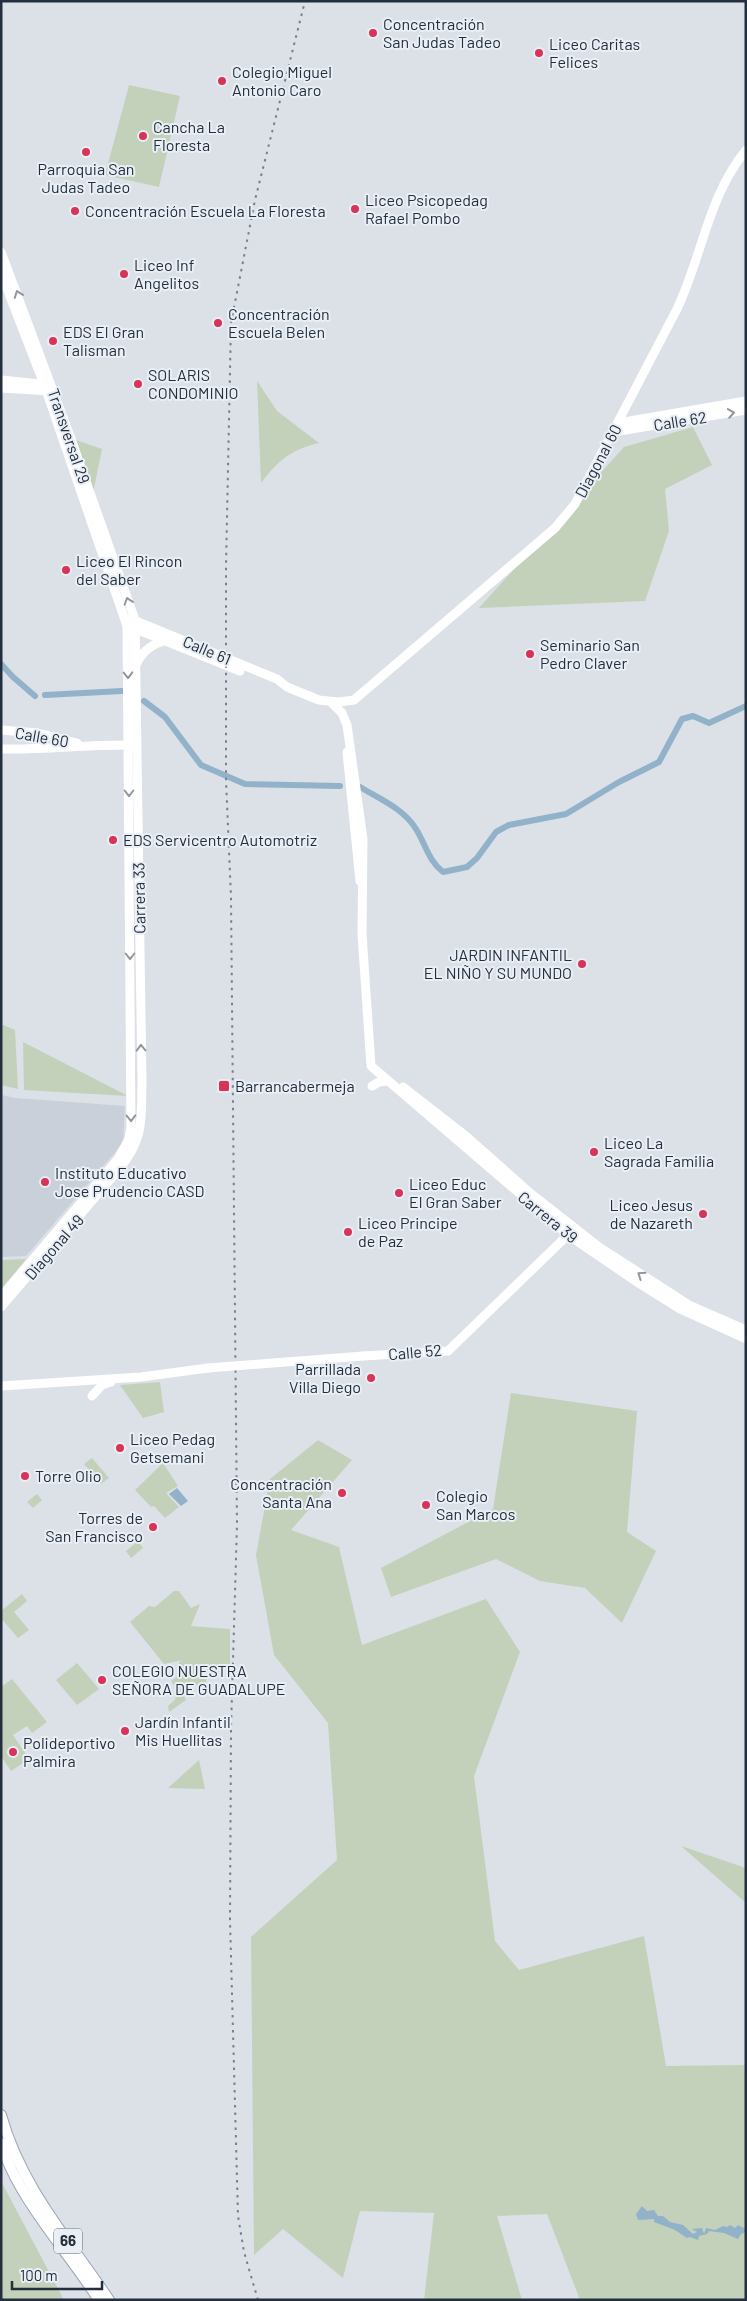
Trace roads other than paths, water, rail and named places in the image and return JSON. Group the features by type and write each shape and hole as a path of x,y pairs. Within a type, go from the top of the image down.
{"main road":[{"name":"Diagonal 60","path":"354,700 560,523 574,504 684,295 717,198 728,174 746,150"},
{"name":"Transversal 29","path":"1,252 131,623"},
{"name":"Transversal 29","path":"1,273 36,364 49,388"},
{"path":"21,382 31,373 36,364"},
{"path":"1,380 49,388"},
{"path":"1,388 49,388"},
{"name":"Calle 62","path":"618,423 746,401"},
{"name":"Calle 62","path":"613,432 746,410"},
{"name":"Calle 61","path":"131,623 274,685 288,687 327,701 354,700"},
{"name":"Calle 61","path":"131,623 277,679 288,687"},
{"name":"Carrera 33","path":"123,1151 131,1132 133,745 136,666 131,623"},
{"name":"Carrera 33","path":"125,1163 136,1145 140,1132 142,1081 131,623"},
{"path":"136,666 144,652 158,642 167,640"},
{"path":"348,727 354,700"},
{"path":"327,701 342,713 348,727 362,831 364,870 362,934 370,1063"},
{"path":"327,701 337,714 344,728 358,870 362,887"},
{"name":"Calle 60","path":"1,730 38,733 82,745"},
{"name":"Calle 60","path":"1,750 36,750 82,745 133,745"},
{"name":"Carrera 39","path":"370,1063 387,1081 571,1232 680,1309 746,1339"},
{"name":"Carrera 39","path":"370,1063 466,1136 571,1232 672,1295 703,1312 746,1330"},
{"path":"131,1080 142,1081"},
{"path":"372,1086 379,1082 387,1081"},
{"path":"131,1094 141,1096"},
{"name":"Diagonal 49","path":"1,1297 123,1151"},
{"name":"Diagonal 49","path":"1,1307 125,1163"},
{"name":"Calle 52","path":"1,1386 141,1377 208,1368 448,1351 571,1232"},
{"name":"Calle 52","path":"23,1384 51,1378 166,1373"},
{"path":"92,1396 104,1383 141,1377"},
{"path":"1,2115 8,2153"},
{"path":"1,2143 8,2153"},
{"name":"66","path":"8,2153 25,2184 99,2300"},
{"name":"66","path":"25,2184 109,2300"}],"water":[{"path":"177,1488 188,1501 181,1506 169,1494"},
{"path":"642,2206 647,2211 654,2210 658,2216 663,2216 670,2222 683,2225 693,2234 697,2232 692,2229 702,2228 704,2234 706,2228 715,2230 730,2225 735,2228 738,2225 746,2227 746,2232 741,2234 738,2239 724,2233 709,2231 707,2234 699,2236 698,2240 690,2237 687,2238 675,2230 654,2222 654,2219 638,2220 636,2214"}],"waterway":[{"path":"1,664 35,696"},
{"path":"45,695 122,691"},
{"path":"144,701 165,717 201,765 245,784 340,786"},
{"path":"360,787 391,805 411,822 434,862 443,872 467,867 477,858 496,832 509,825 566,814 619,782 659,762 682,719 693,716 709,723 746,706"}],"railway":[{"path":"258,2300 244,2252 238,2216 230,1920 231,1728 237,1525 231,897 226,780 226,566 231,323 255,200 305,1"}],"place":[{"name":"Concentración San Judas Tadeo","path":"373,33"},
{"name":"Liceo Caritas Felices","path":"539,53"},
{"name":"Colegio Miguel Antonio Caro","path":"222,81"},
{"name":"Cancha La Floresta","path":"143,136"},
{"name":"Parroquia San Judas Tadeo","path":"86,152"},
{"name":"Liceo Psicopedag Rafael Pombo","path":"355,209"},
{"name":"Concentración Escuela La Floresta","path":"75,211"},
{"name":"Liceo Inf Angelitos","path":"124,274"},
{"name":"Concentración Escuela Belen","path":"218,323"},
{"name":"EDS El Gran Talisman","path":"53,341"},
{"name":"SOLARIS CONDOMINIO","path":"138,384"},
{"name":"Liceo El Rincon del Saber","path":"66,570"},
{"name":"Seminario San Pedro Claver","path":"530,654"},
{"name":"EDS Servicentro Automotriz","path":"113,840"},
{"name":"JARDIN INFANTIL EL NIÑO Y SU MUNDO","path":"582,964"},
{"name":"Barrancabermeja","path":"224,1086"},
{"name":"Liceo La Sagrada Familia","path":"594,1152"},
{"name":"Instituto Educativo Jose Prudencio CASD","path":"45,1182"},
{"name":"Liceo Educ El Gran Saber","path":"399,1193"},
{"name":"Liceo Jesus de Nazareth","path":"703,1214"},
{"name":"Liceo Principe de Paz","path":"348,1232"},
{"name":"Parrillada Villa Diego","path":"371,1378"},
{"name":"Liceo Pedag Getsemani","path":"120,1448"},
{"name":"Torre Olio","path":"25,1476"},
{"name":"Concentración Santa Ana","path":"342,1493"},
{"name":"Colegio San Marcos","path":"426,1505"},
{"name":"Torres de San Francisco","path":"153,1527"},
{"name":"COLEGIO NUESTRA SEÑORA DE GUADALUPE","path":"102,1680"},
{"name":"Jardín Infantil Mis Huellitas","path":"125,1731"},
{"name":"Polideportivo Palmira","path":"13,1752"}]}
